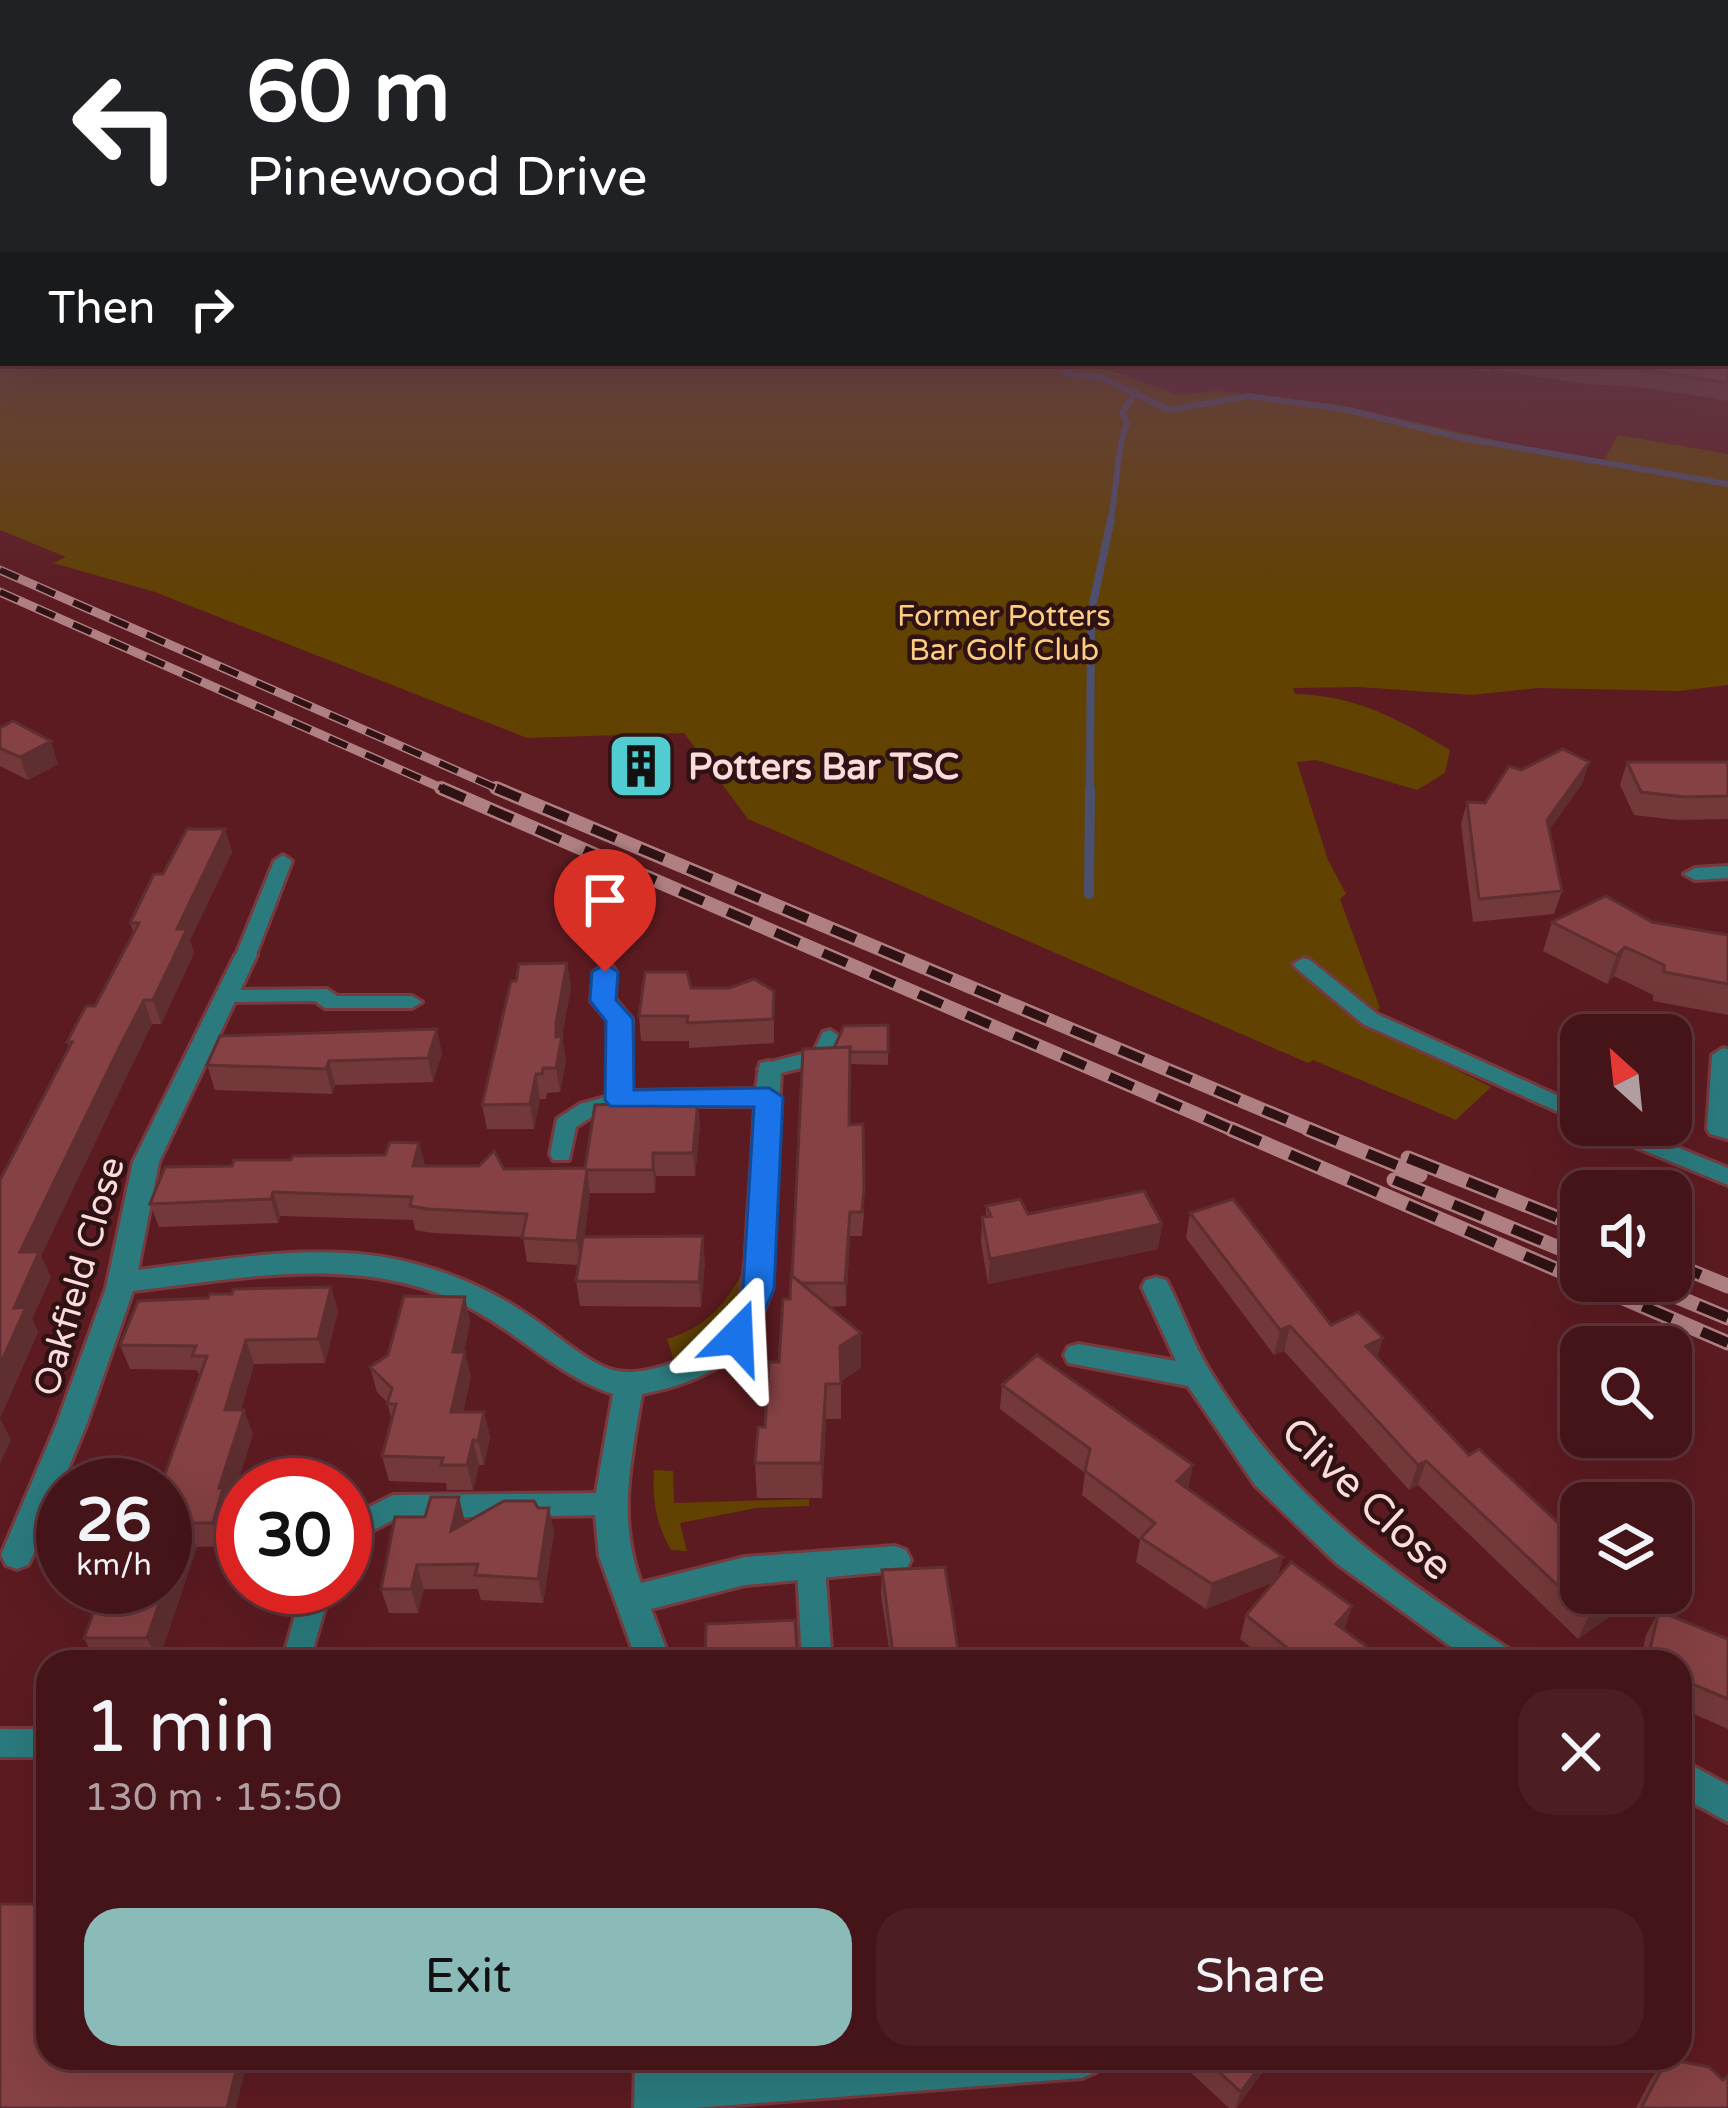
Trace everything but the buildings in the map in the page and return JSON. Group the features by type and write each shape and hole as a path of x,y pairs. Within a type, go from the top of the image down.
{"street":[{"path":"1695,874 1728,872"},
{"name":"Oakfield Close","path":"17,1555 77,1415 122,1282 136,1188 246,955"},
{"path":"122,1282 313,1263 408,1272 477,1298 595,1375 629,1384 698,1366 737,1337 758,1289 769,1083 620,1100 620,1019 603,1001 605,972"},
{"name":"Clive Close","path":"1156,1287 1197,1376 1263,1472 1399,1598 1481,1650"},
{"path":"1078,1355 1197,1376"},
{"path":"629,1384 609,1504 615,1556 650,1650"},
{"path":"632,1600 745,1571 895,1560"},
{"path":"1692,1783 1728,1805"},
{"path":"655,2086 899,2070"}],"lane":[{"path":"246,955 284,862"},
{"path":"1303,964 1370,1019 1560,1105"},
{"path":"229,996 328,995 325,1002 412,1002"},
{"path":"769,1083 823,1056 830,1037"},
{"path":"1723,1055 1718,1129 1728,1131"},
{"path":"561,1154 566,1124 588,1109 620,1100"},
{"path":"1653,1146 1728,1177"},
{"path":"372,1519 394,1507 609,1504"},
{"path":"811,1567 816,1650"},
{"path":"300,1650 310,1614"},
{"path":"0,1743 36,1743"}],"green space":[{"name":"Former Potters Bar Golf Club","path":"0,406 1344,406 1602,464 1618,435 1728,454 1728,685 1679,691 1537,688 1472,695 1293,688 1295,694 1337,699 1376,711 1450,750 1445,773 1417,790 1316,760 1297,762 1328,860 1346,894 1340,899 1380,1008 1362,1023 1491,1087 1456,1120 1313,1060 1308,1063 748,819 684,733 527,738 155,592 53,563 66,557 0,530"},
{"path":"743,1272 737,1304 725,1328 704,1346 674,1361 667,1339 713,1314"},
{"path":"654,1470 673,1471 674,1503 809,1499 809,1506 756,1508 680,1523 687,1551 671,1550 656,1511"}],"waterway":[{"path":"1110,522 1126,406"},
{"path":"1162,406 1169,410 1189,406"},
{"path":"1323,406 1462,438 1728,484"},
{"path":"1090,791 1091,613 1111,519"},
{"path":"1089,894 1090,788"}],"railway":[{"path":"0,570 500,790"},
{"path":"0,592 448,791"},
{"path":"441,788 1238,1132"},
{"path":"496,788 500,790"},
{"path":"500,790 1316,1132"},
{"path":"1231,1129 1560,1271"},
{"path":"1308,1129 1420,1175"},
{"path":"1408,1158 1560,1219"},
{"path":"1394,1180 1560,1248"},
{"path":"1692,1271 1728,1286"},
{"path":"1633,1302 1728,1343"},
{"path":"1690,1302 1728,1318"}],"place":[{"name":"Potters Bar TSC","path":"641,766"}],"route":[{"path":"605,972 603,1001 620,1019 620,1100 769,1097 758,1289 737,1337"}]}
